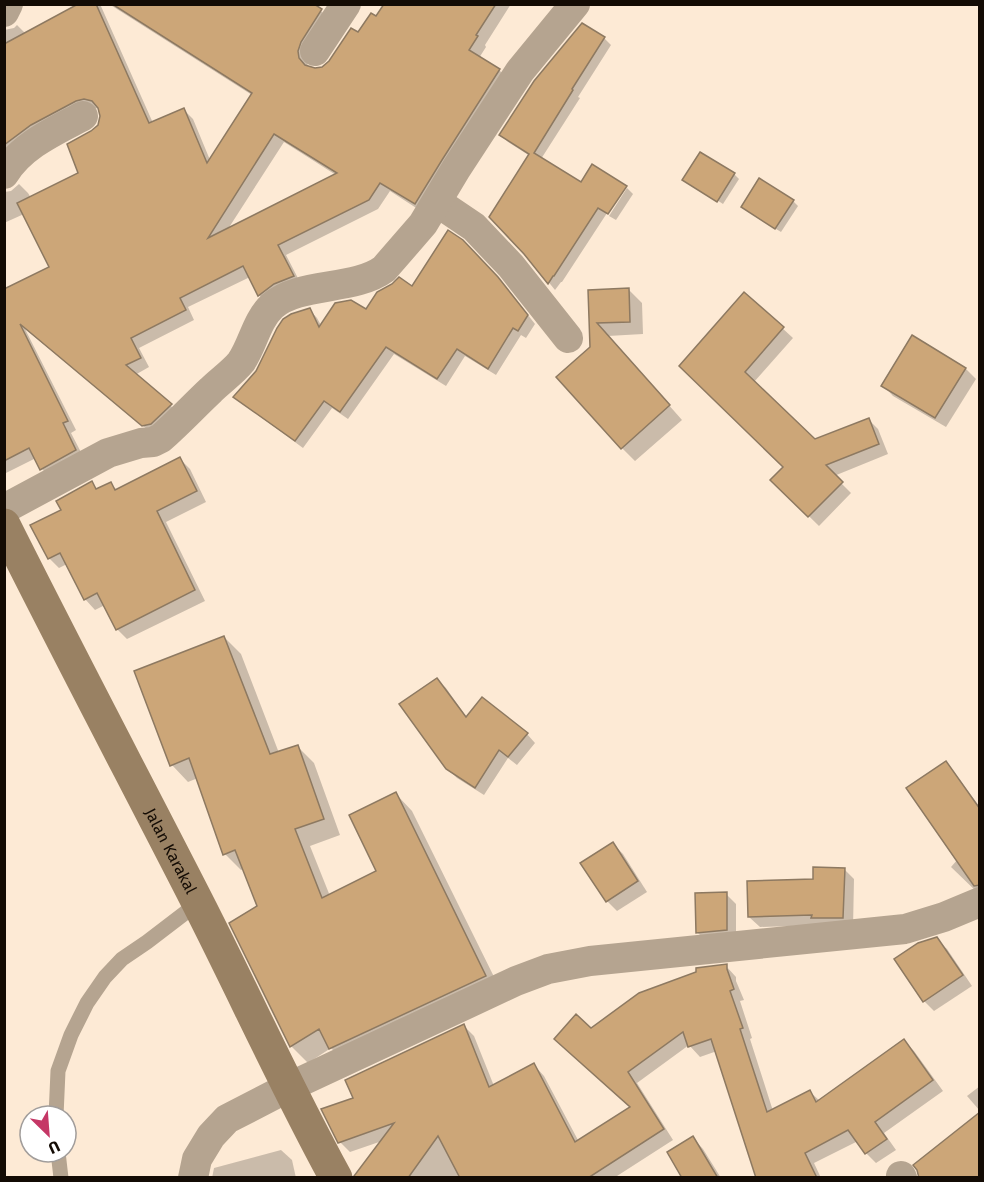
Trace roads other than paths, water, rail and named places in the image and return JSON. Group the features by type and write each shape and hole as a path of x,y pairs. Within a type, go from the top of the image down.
{"main road":[{"name":"Jalan Karakal","path":"4,525 336,1178"}],"street":[{"path":"4,12 8,4"},
{"path":"315,51 346,4"},
{"path":"4,509 108,453 161,438 241,362 261,320 271,306 285,297 377,274 391,262 423,224 520,71 574,4"},
{"path":"4,174 14,161 40,139 83,116"},
{"path":"437,202 474,227 504,258 568,338"},
{"path":"193,1178 197,1159 210,1136 227,1119 289,1087 516,981 548,969 590,962 905,929 944,917 980,902"}],"lane":[{"path":"57,1104 58,1071 71,1035 87,1003 105,977 122,959 198,903"}]}
